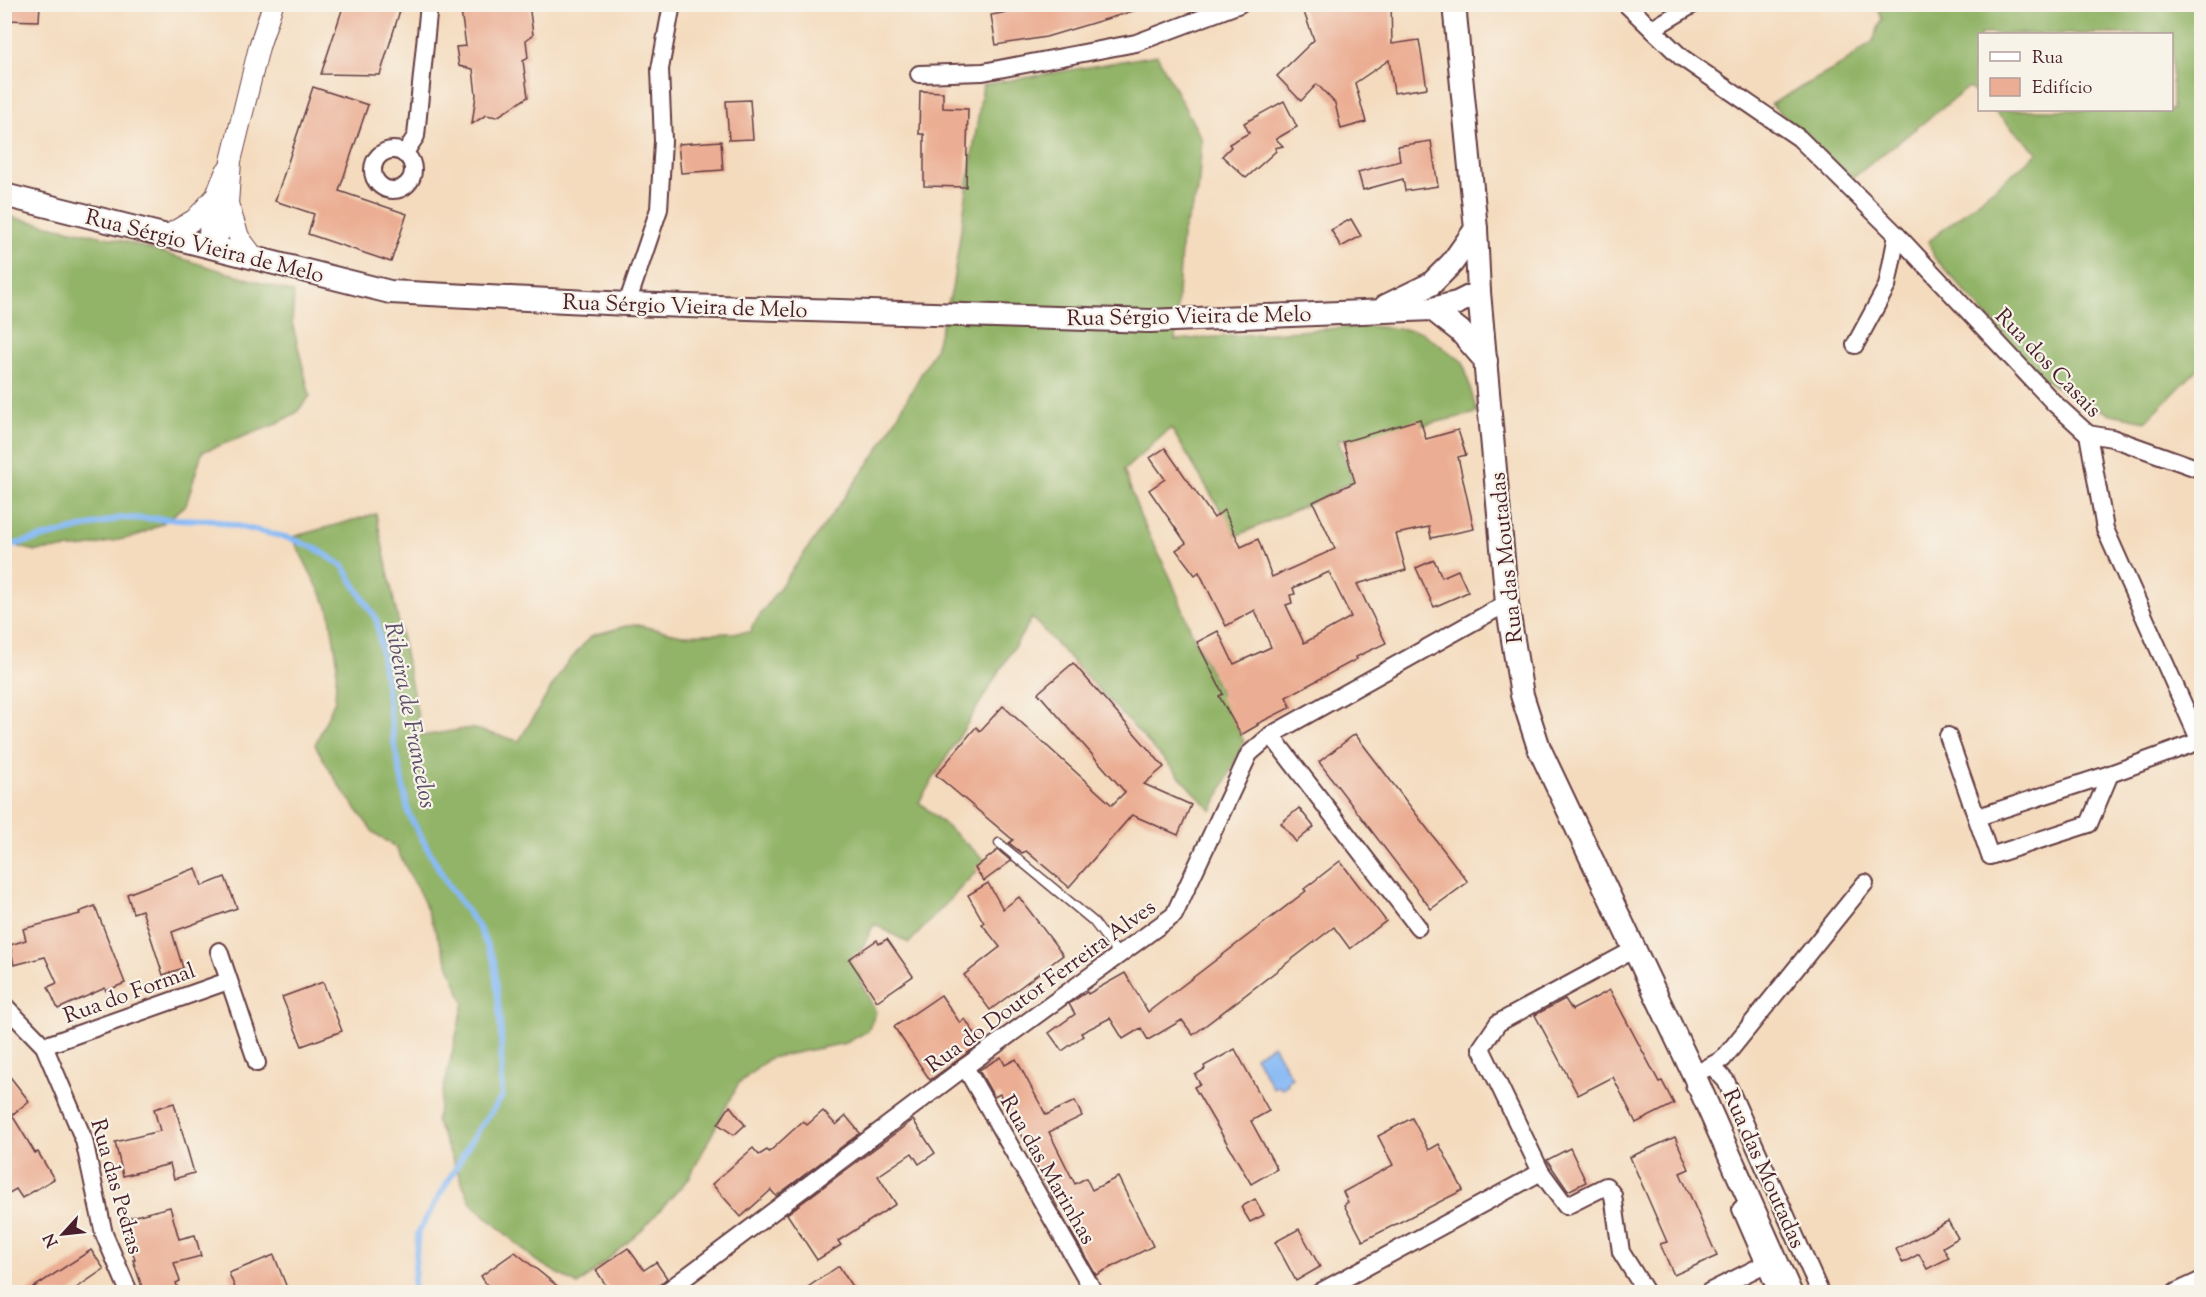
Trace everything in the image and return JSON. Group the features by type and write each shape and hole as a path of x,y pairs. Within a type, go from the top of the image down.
{"main road":[{"name":"Rua das Moutadas","path":"1454,4 1508,603 1522,694 1539,748 1633,950 1703,1071 1790,1293"},
{"name":"Rua Sérgio Vieira de Melo","path":"4,195 390,292 627,304 1150,321 1432,309 1457,303 1479,292"},
{"name":"Rua Sérgio Vieira de Melo","path":"1378,310 1431,284 1452,263 1476,229"},
{"name":"Rua Sérgio Vieira de Melo","path":"1431,284 1455,284 1479,292"},
{"path":"1432,309 1460,331 1486,361"}],"street":[{"path":"210,246 221,231 221,202 259,47 273,4"},
{"path":"404,154 416,136 429,4"},
{"path":"627,304 659,209 663,141 660,69 672,4"},
{"path":"919,74 983,72 1136,43 1240,4"},
{"name":"Rua dos Casais","path":"1626,4 1681,57 1799,138 1897,235 2054,402 2088,434 2105,529 2201,743"},
{"path":"1652,29 1694,4"},
{"path":"168,235 221,202"},
{"path":"221,202 238,237 254,257"},
{"path":"1855,345 1887,286 1897,235"},
{"path":"2088,434 2112,438 2202,470"},
{"name":"Rua do Doutor Ferreira Alves","path":"666,1293 965,1067 1174,915 1249,754 1270,735 1508,603"},
{"path":"1270,735 1418,927"},
{"path":"1948,736 1990,856 2089,824 2110,774"},
{"path":"1978,817 2201,743"},
{"path":"1703,1071 1723,1059 1865,884"},
{"path":"1633,950 1498,1023 1481,1048 1541,1172 1566,1206 1606,1186 1613,1195 1622,1252 1646,1293"},
{"name":"Rua do Formal","path":"219,951 257,1063"},
{"name":"Rua do Formal","path":"44,1046 228,981"},
{"name":"Rua das Pedras","path":"4,1005 44,1046 84,1140 104,1234 129,1293"},
{"name":"Rua das Marinhas","path":"965,1067 1094,1293"},
{"name":"Rua das Moutadas","path":"1777,1293 1694,1099 1703,1071 1726,1081 1820,1293"},
{"path":"1321,1292 1541,1172"},
{"path":"1709,1293 1765,1264"},
{"path":"2176,1293 2202,1280"}],"lane":[{"path":"999,843 1093,921 1119,955"}],"green space":[{"path":"1876,5 2201,5 2201,366 2146,421 2111,414 2078,401 2042,378 1934,257 1929,241 2038,153 1994,111 2173,111 2173,33 1978,33 1978,96 1969,87 1851,179 1771,104 1843,64 1873,41 1882,19"},
{"path":"1157,55 1202,140 1198,191 1182,234 1175,340 1368,326 1420,331 1463,362 1477,413 1371,437 1338,440 1353,481 1313,502 1236,536 1171,428 1124,470 1140,516 1171,579 1194,638 1244,742 1212,811 1032,618 919,802 986,861 909,943 874,924 859,954 860,981 876,1012 868,1031 846,1043 770,1058 738,1084 689,1178 641,1231 578,1285 536,1261 471,1203 436,1121 464,1003 423,900 396,848 373,832 338,784 315,745 335,700 337,660 329,609 292,537 376,514 422,736 471,728 519,741 564,667 591,636 633,624 682,635 751,632 752,626 879,449 935,349 952,289 983,85"},
{"path":"5,216 124,241 294,293 292,322 310,396 296,413 274,425 202,452 186,505 163,523 137,536 86,547 35,551 5,543"}],"water":[{"path":"1273,1045 1292,1078 1281,1089 1279,1085 1273,1088 1255,1056"}],"building":[{"path":"4,4 40,4 39,21 4,20"},
{"path":"344,4 402,4 380,75 321,74"},
{"path":"460,4 529,4 533,35 526,40 528,58 523,61 528,97 497,117 486,115 472,124 476,95 473,69 459,66 456,47 466,46"},
{"path":"1054,4 1140,4 1140,9 1046,37 996,45 991,15"},
{"path":"1301,4 1391,4 1392,44 1419,40 1427,88 1394,93 1389,60 1355,83 1366,122 1341,129 1335,103 1317,84 1301,101 1277,76 1314,40"},
{"path":"313,87 368,105 339,191 407,214 391,262 308,234 314,214 275,201"},
{"path":"920,91 943,92 943,108 968,109 966,187 924,186 924,134 919,134"},
{"path":"750,100 753,139 729,140 726,101"},
{"path":"1284,101 1297,127 1276,139 1283,146 1275,148 1276,151 1246,178 1222,156 1231,147 1229,144 1249,133 1244,123"},
{"path":"721,141 723,170 681,173 678,144"},
{"path":"1431,141 1438,186 1405,191 1403,179 1363,190 1358,172 1400,161 1398,146"},
{"path":"1351,219 1361,236 1341,247 1331,230"},
{"path":"1420,419 1426,439 1458,430 1466,455 1458,457 1474,529 1431,538 1429,527 1396,534 1406,570 1357,584 1386,643 1356,657 1357,659 1286,697 1291,707 1241,735 1219,696 1223,694 1197,642 1218,631 1234,664 1271,647 1255,610 1226,626 1199,572 1195,575 1176,550 1186,543 1149,490 1165,479 1150,458 1165,448 1214,518 1224,510 1241,547 1258,539 1272,577 1335,549 1313,502 1355,482 1343,442","holes":["1329,572 1351,617 1304,643 1286,605 1292,603 1290,595 1295,594 1293,588"]},
{"path":"1434,560 1442,577 1458,570 1468,592 1434,607 1416,568"},
{"path":"1073,663 1164,767 1144,784 1191,805 1178,835 1132,815 1069,887 1026,851 1022,853 1009,843 1013,840 936,775 976,727 980,731 1003,706 1112,805 1125,792 1038,693"},
{"path":"1355,734 1468,882 1431,909 1319,762"},
{"path":"1299,808 1314,827 1296,842 1281,823"},
{"path":"998,850 1011,861 984,881 975,868"},
{"path":"1340,861 1386,921 1350,949 1334,927 1193,1035 1182,1020 1148,1040 1141,1028 1123,1039 1110,1018 1081,1033 1083,1036 1062,1051 1049,1033 1075,1014 1069,1004 1125,973 1148,1012 1306,891 1304,889"},
{"path":"196,868 202,886 225,877 237,908 172,932 183,968 163,975 142,910 133,913 127,894"},
{"path":"988,883 1003,909 1019,897 1063,955 990,1010 964,975 1000,947 982,924 984,923 968,895"},
{"path":"95,906 125,983 106,991 105,988 58,1009 48,987 57,983 45,957 14,965 10,945 26,940 23,929 80,914 79,912"},
{"path":"887,939 913,976 877,1001 849,959 877,940 879,944"},
{"path":"323,982 342,1031 302,1046 282,997"},
{"path":"1610,990 1659,1082 1662,1081 1674,1104 1636,1123 1613,1077 1578,1095 1535,1015 1565,999 1572,1010"},
{"path":"941,995 960,1023 965,1019 981,1043 930,1080 894,1027"},
{"path":"1235,1049 1269,1111 1251,1121 1277,1169 1251,1184 1194,1087 1200,1084 1195,1075 1205,1069 1204,1066"},
{"path":"1001,1057 1005,1065 1016,1059 1046,1115 1075,1101 1082,1116 1049,1132 1075,1184 1086,1178 1092,1190 1118,1177 1153,1246 1096,1275 1060,1212 1000,1094 994,1097 979,1070"},
{"path":"4,1069 29,1101 12,1115 54,1179 22,1198 16,1189 4,1196"},
{"path":"174,1103 194,1173 174,1179 170,1164 123,1176 115,1142 160,1131 154,1109"},
{"path":"730,1106 745,1125 734,1135 718,1124"},
{"path":"823,1111 836,1125 846,1116 860,1133 776,1196 771,1190 741,1217 712,1184 753,1148 759,1155 767,1150 769,1152 803,1121 807,1125"},
{"path":"1412,1118 1429,1150 1439,1144 1463,1190 1363,1241 1344,1205 1348,1202 1343,1192 1393,1165 1378,1136"},
{"path":"913,1120 935,1153 919,1164 912,1153 878,1176 896,1204 838,1241 841,1245 817,1260 787,1214"},
{"path":"1675,1137 1689,1169 1680,1173 1717,1256 1674,1275 1660,1244 1667,1242 1630,1157"},
{"path":"1570,1148 1586,1182 1568,1191 1547,1160"},
{"path":"1255,1199 1264,1215 1250,1222 1241,1207"},
{"path":"170,1207 179,1239 195,1235 201,1256 174,1263 180,1281 176,1283 179,1293 144,1293 133,1260 135,1260 124,1219"},
{"path":"1948,1221 1958,1238 1943,1247 1949,1258 1927,1269 1919,1254 1903,1263 1896,1249"},
{"path":"1299,1229 1320,1267 1296,1281 1275,1242"},
{"path":"628,1248 644,1270 656,1262 667,1278 651,1293 611,1293 596,1270"},
{"path":"91,1250 104,1269 69,1293 25,1293"},
{"path":"515,1252 566,1293 492,1293 481,1276"},
{"path":"274,1255 289,1293 237,1293 229,1273"},
{"path":"839,1266 856,1293 799,1293"}],"waterway":[{"name":"Ribeira de Francelos","path":"4,547 121,518 211,520 289,538 315,548 343,566 377,621 394,742 409,815 448,885 479,928 494,961 501,1031 502,1097 477,1131 418,1233 413,1292"}]}
